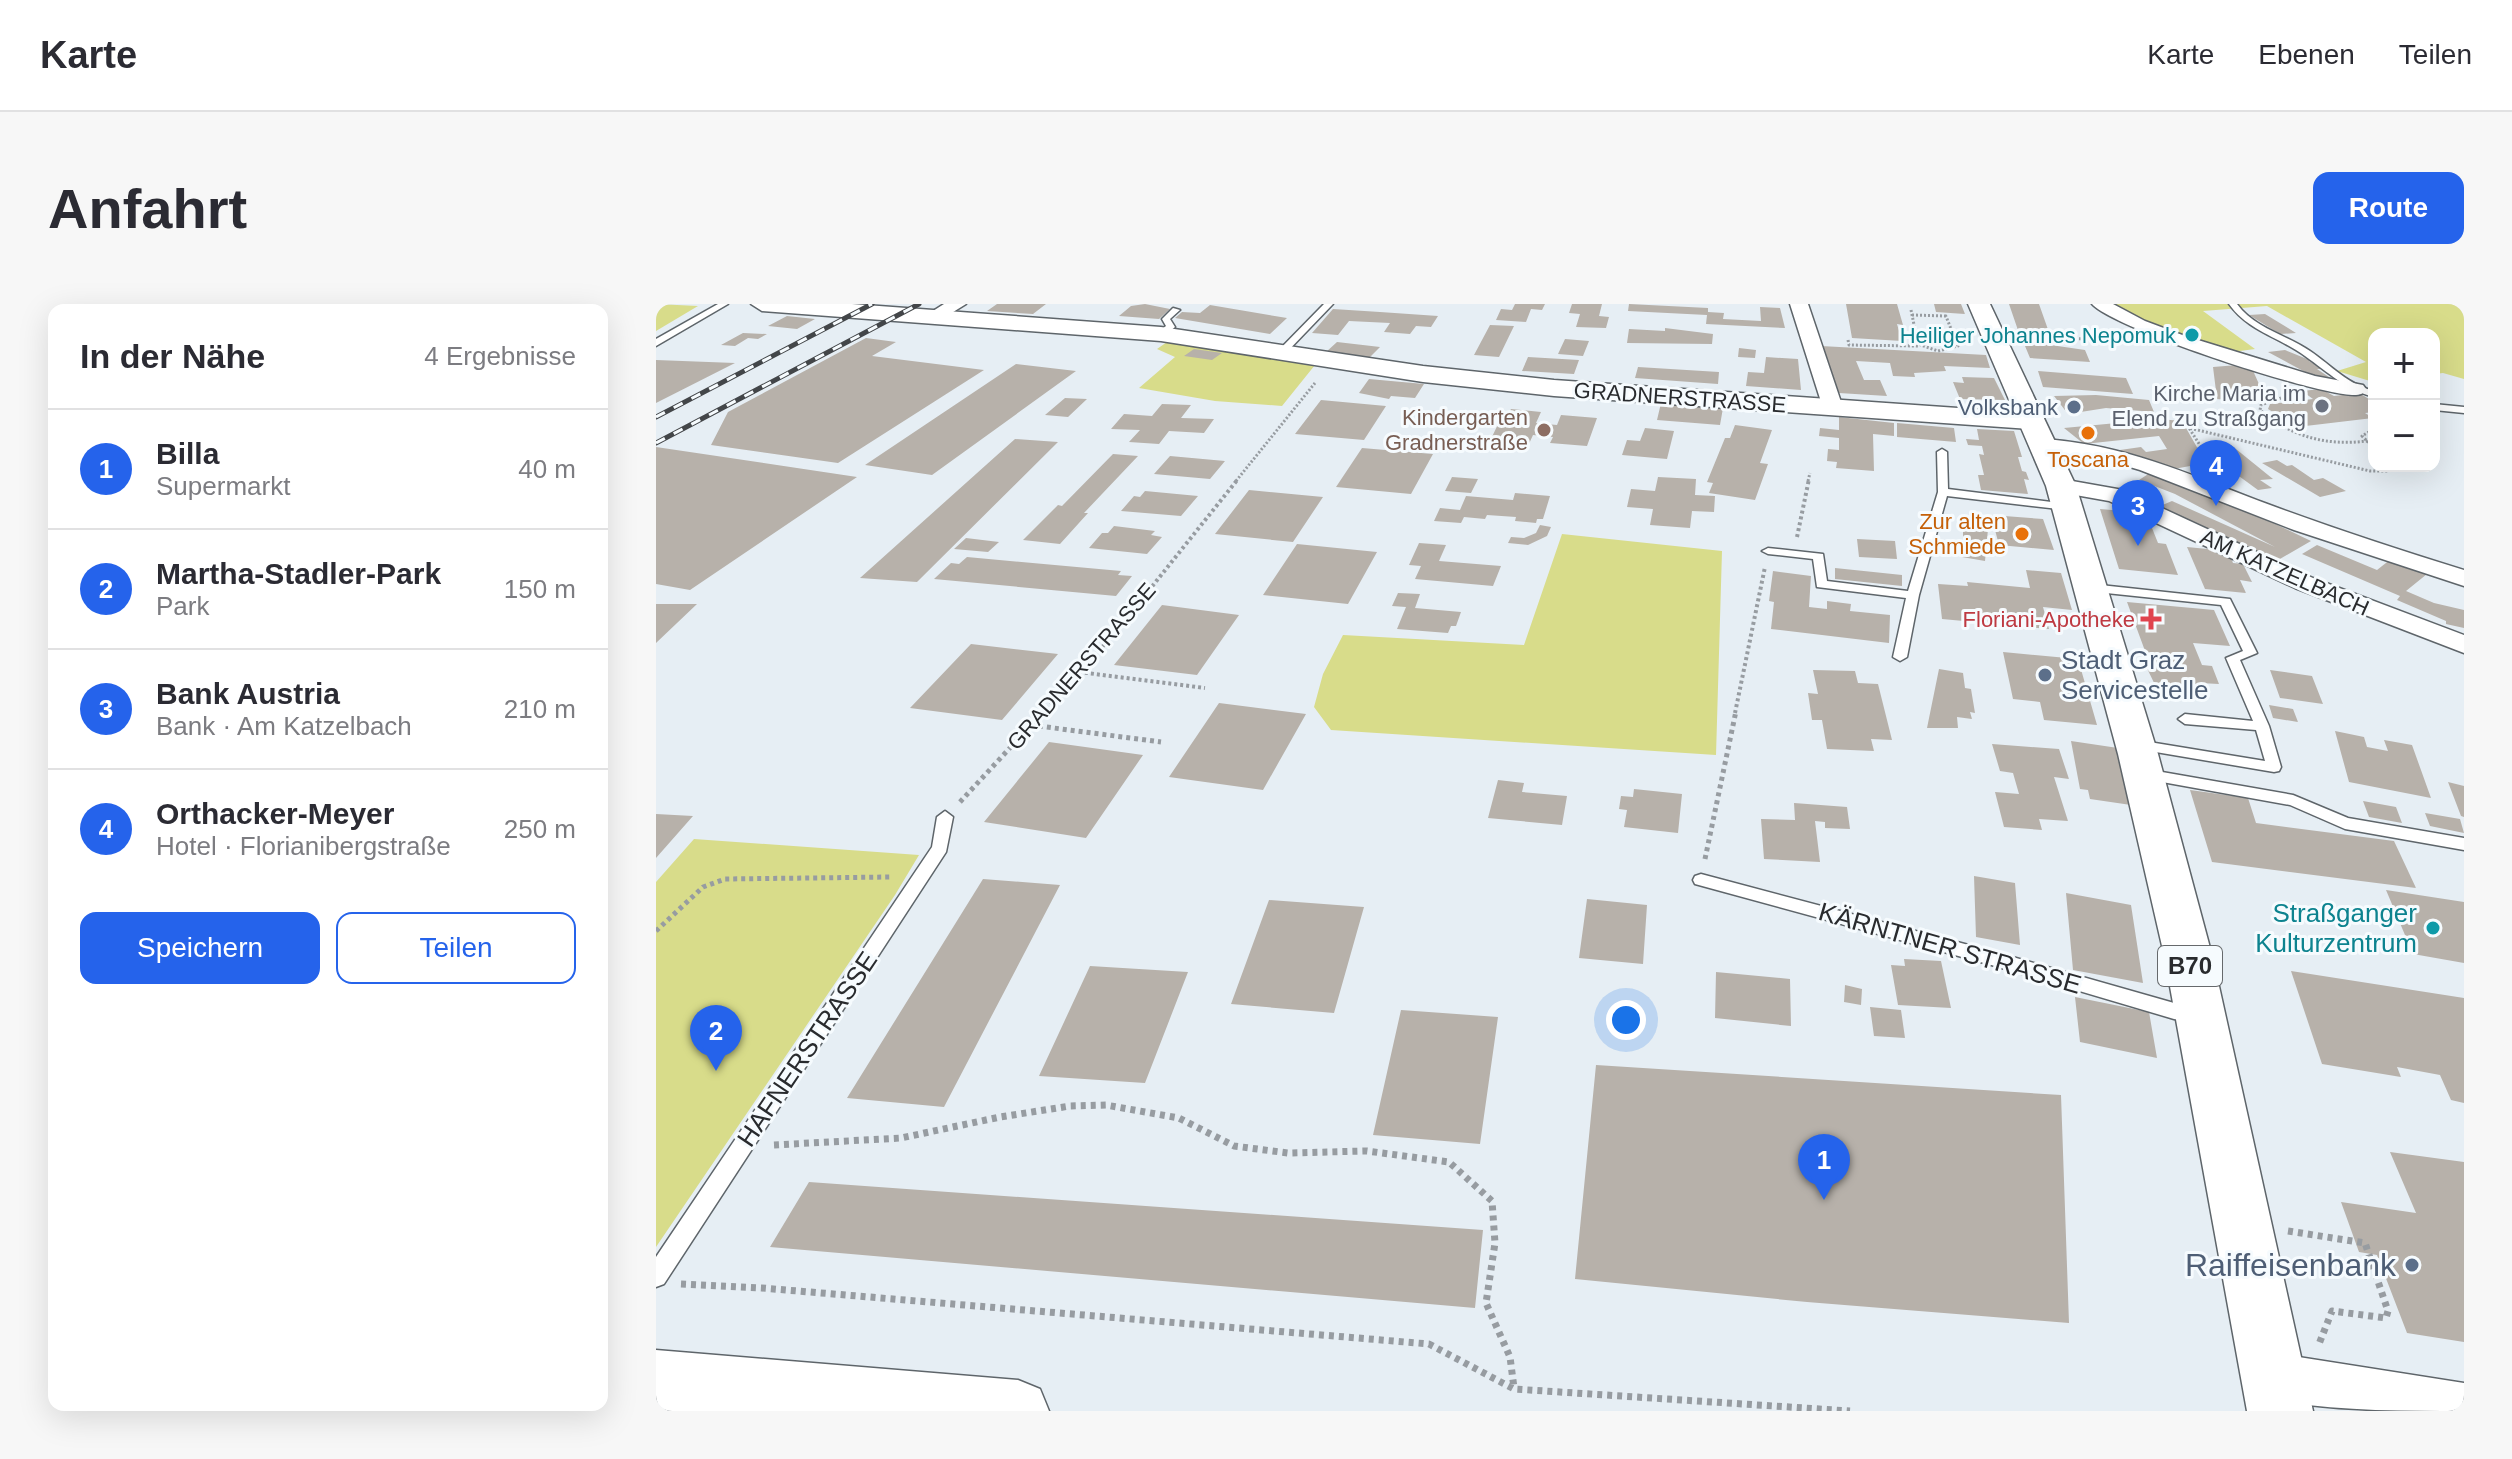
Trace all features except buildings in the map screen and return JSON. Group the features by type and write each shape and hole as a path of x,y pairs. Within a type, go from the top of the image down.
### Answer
{"main road":[{"name":"GRADNERSTRASSE","path":"762,304 1161,334 1332,362 1554,388 1833,408 2036,433"},
{"name":"B70","path":"1979,304 2064,496 2091,588 2140,759 2183,931 2199,1015 2289,1381"}],"street":[{"path":"931,318 957,304"},
{"path":"1799,304 1833,408"},
{"path":"2101,304 2170,337 2314,384 2365,392"},
{"path":"2036,433 2147,464 2250,505 2464,578"},
{"name":"AM KATZELBACH","path":"2064,496 2115,495 2304,583 2464,645"},
{"path":"656,1381 1018,1411"},
{"path":"2289,1381 2464,1408"}],"lane":[{"path":"656,343 724,304"},
{"path":"1280,354 1329,304"},
{"path":"2233,304 2242,317 2307,353 2340,380 2365,392"},
{"path":"1161,334 1171,327 1166,319 1176,310"},
{"path":"2440,408 2464,410"},
{"path":"1900,657 1913,595 1943,492 1942,452"},
{"path":"1943,492 2064,496"},
{"path":"1768,551 1819,556 1821,584 1913,595"},
{"path":"2091,588 2226,602 2250,653 2233,658 2262,726 2274,767 2140,759"},
{"path":"2185,719 2262,726"},
{"path":"2140,759 2293,800 2345,823 2464,844"},
{"name":"HAFNERSTRASSE","path":"664,1280 940,848 945,817"},
{"name":"KÄRNTNER STRASSE","path":"1701,880 2174,1011 2199,1015"}],"path":[{"path":"1848,340 1849,345 1919,346 1945,351 1958,346 1945,315 1911,312 1919,346"},
{"path":"2021,340 2114,337"},
{"name":"GRADNERSTRASSE","path":"945,817 1114,634 1332,362"},
{"path":"2314,384 2261,405 2260,410 2287,430 2307,439 2345,443 2367,441"},
{"path":"2212,464 2189,428 2368,471"},
{"path":"2367,441 2362,436 2368,432"},
{"path":"1798,532 1810,473"},
{"path":"1701,880 1768,551"},
{"path":"1079,672 1205,688"},
{"path":"1030,725 1161,742"},
{"path":"656,931 703,887 725,879 894,877 932,860"},
{"path":"765,1145 901,1138 1000,1117 1070,1106 1106,1105 1179,1118 1234,1146 1288,1153 1367,1151 1449,1162 1492,1201 1495,1243 1486,1303 1510,1357 1514,1389"},
{"path":"2273,1229 2365,1243 2388,1311 2386,1318 2332,1311 2289,1381"},
{"path":"664,1280 1429,1344 1514,1389 1850,1411"}],"green space":[{"path":"656,304 698,306 656,331"},
{"path":"2113,304 2464,304 2464,379 2440,373 2440,328 2368,328 2368,380 2337,371 2366,362 2267,306 2203,311 2255,349 2225,353 2124,314"},
{"path":"1167,342 1315,365 1282,406 1215,401 1139,388 1175,357 1157,349"},
{"path":"1562,534 1722,551 1716,755 1331,730 1314,707 1323,674 1343,635 1524,645"},
{"path":"694,839 919,855 656,1247 656,882"}],"railway":[{"path":"656,417 872,304"},
{"path":"656,443 919,304"}],"place":[{"name":"Heiliger Johannes Nepomuk","path":"2192,335"},
{"name":"Kirche Maria im Elend zu Straßgang","path":"2322,406"},
{"name":"Volksbank","path":"2074,407"},
{"name":"Kindergarten Gradnerstraße","path":"1544,430"},
{"name":"Toscana","path":"2088,433"},
{"name":"Orthacker-Meyer","path":"2216,506"},
{"name":"Zur alten Schmiede","path":"2022,534"},
{"name":"Bank Austria","path":"2138,546"},
{"name":"Floriani-Apotheke","path":"2151,619"},
{"name":"Stadt Graz Servicestelle","path":"2045,675"},
{"name":"Straßganger Kulturzentrum","path":"2433,928"},
{"name":"Martha-Stadler-Park","path":"716,1071"},
{"name":"Billa","path":"1824,1200"},
{"name":"Raiffeisenbank","path":"2412,1265"}]}
